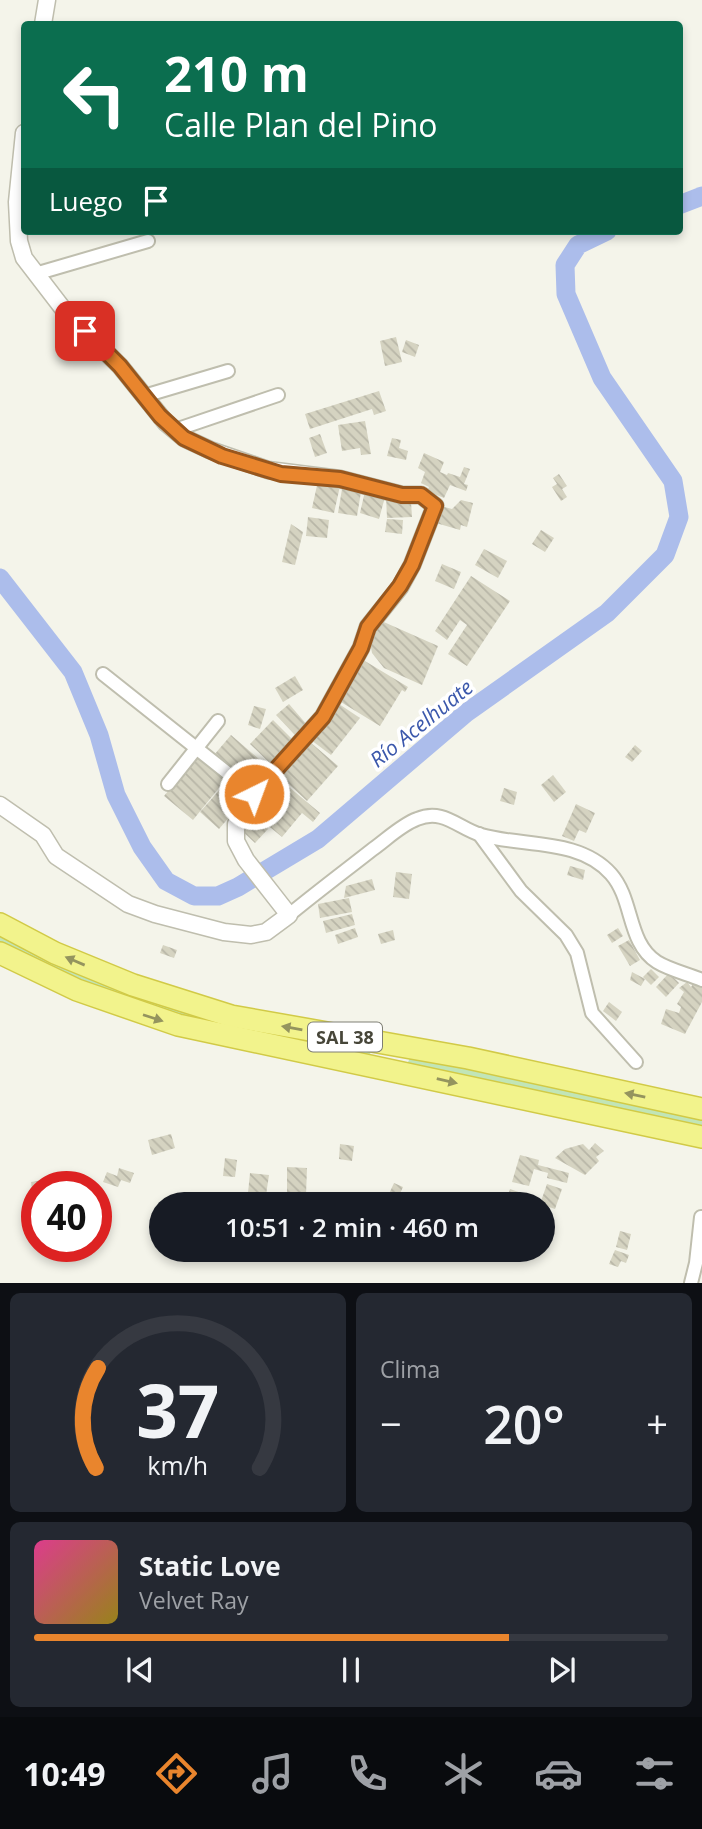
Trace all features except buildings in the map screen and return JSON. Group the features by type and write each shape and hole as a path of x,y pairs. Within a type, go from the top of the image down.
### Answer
{"highway":[{"name":"SAL 38","path":"0,924 55,953 167,997 242,1018 416,1049 702,1109"},
{"name":"SAL 38","path":"0,953 77,990 177,1025 276,1049 412,1073 702,1137"},
{"path":"369,1065 378,1063 382,1054 382,1047 372,1041"},
{"path":"412,1073 402,1062 407,1051 416,1049"}],"street":[{"path":"44,21 47,0"},
{"path":"21,163 17,202 19,241 24,258 67,314 120,366 175,430 222,456 281,474 340,479 402,495 421,495 435,506 412,565 400,586 368,627 361,648 323,717 254,794 236,824 236,841 246,860 289,915"},
{"path":"35,274 148,241"},
{"path":"144,396 228,371"},
{"path":"175,430 278,396"},
{"path":"103,674 254,794"},
{"path":"168,784 218,721"},
{"path":"0,805 43,835 56,856 128,904 235,934 265,932 407,823 433,815 450,819 479,834 547,844 599,864 612,875 621,890 639,941 648,955 659,963 702,980"},
{"path":"479,834 521,891 566,935 577,953 592,1013 636,1062"},
{"path":"691,1283 701,1217"}],"green space":[{"path":"0,931 43,953 371,1048 370,1055 132,1005 0,946"},
{"path":"412,1054 702,1115 702,1131 407,1064"}],"waterway":[{"name":"Río Acelhuate","path":"683,203 702,196"},
{"name":"Río Acelhuate","path":"0,578 73,672 99,735 116,795 142,847 166,881 194,896 218,896 238,887 318,839 466,713 607,613 665,555 679,517 673,481 602,378 566,294 565,265 578,245 599,235"}],"route":[{"path":"85,331 120,366 166,423 184,438 222,456 281,474 340,479 402,495 421,495 427,497 435,506 412,565 400,586 368,627 361,648 323,717 254,794"}]}
